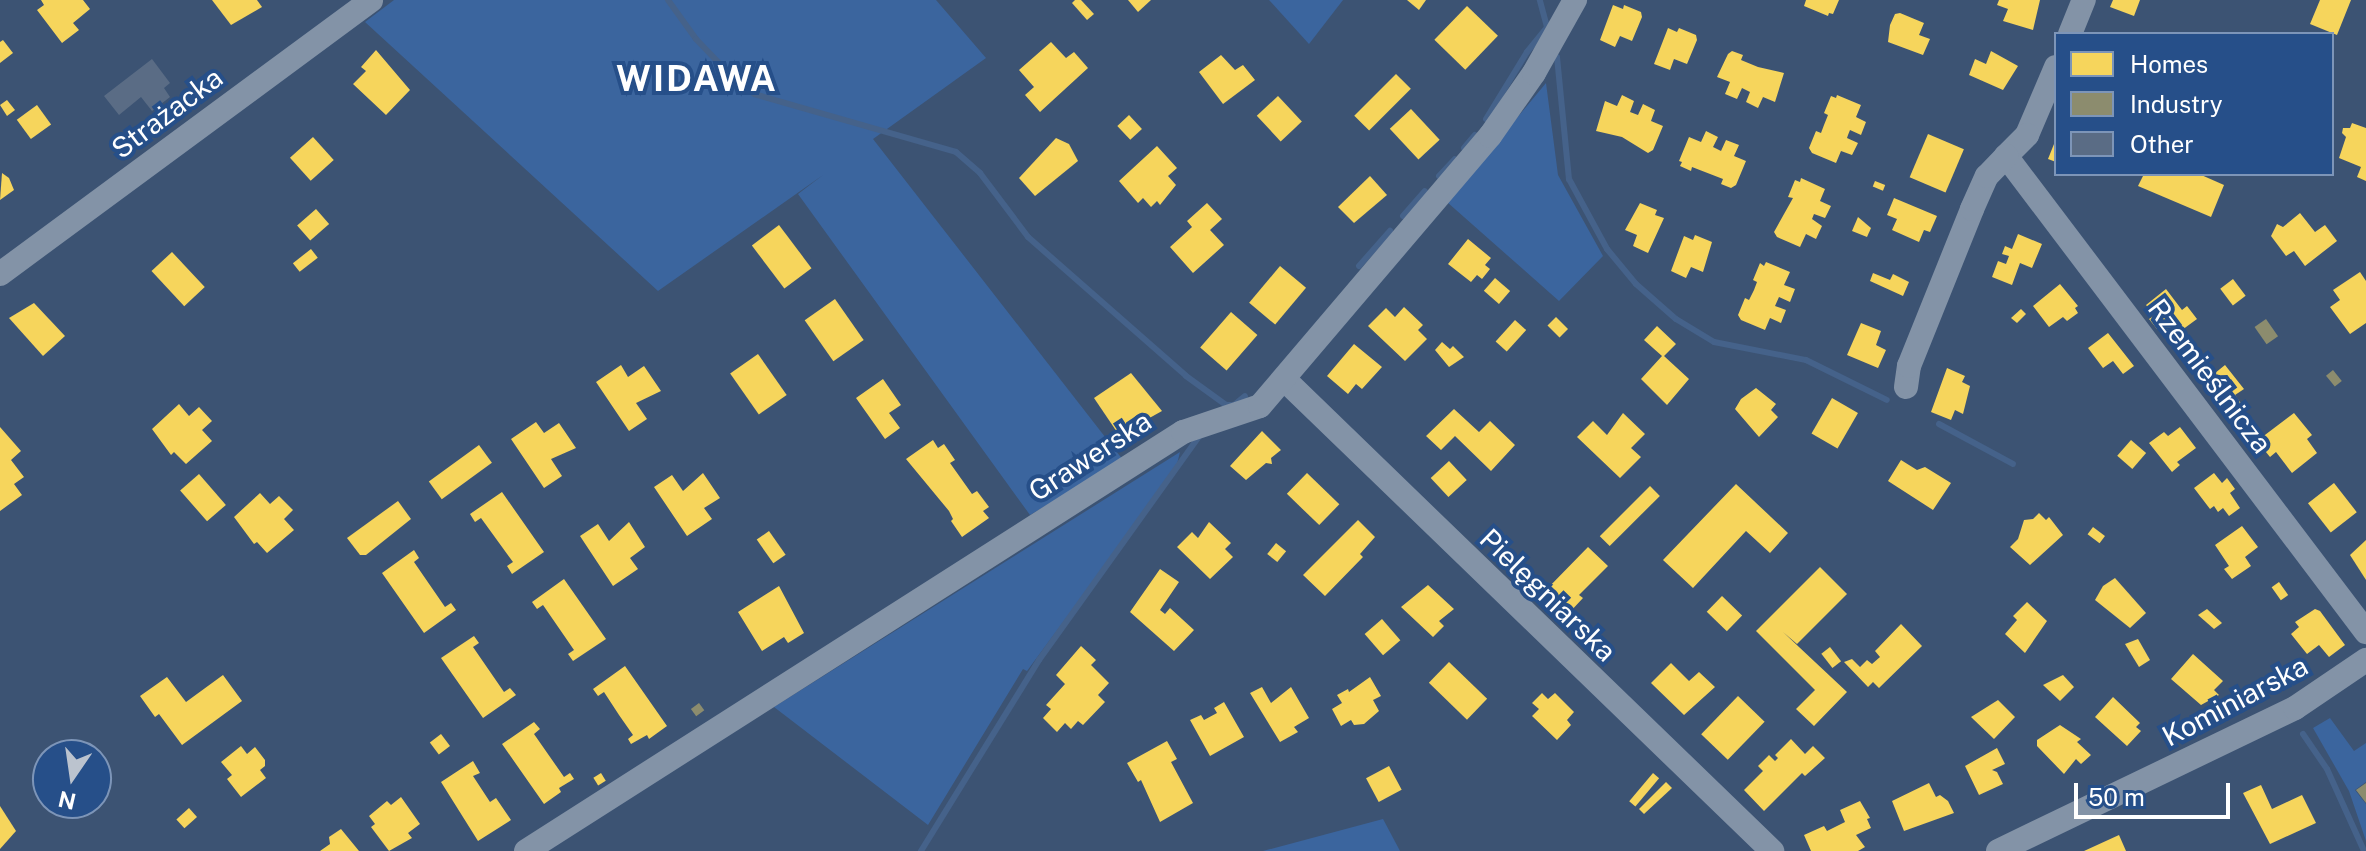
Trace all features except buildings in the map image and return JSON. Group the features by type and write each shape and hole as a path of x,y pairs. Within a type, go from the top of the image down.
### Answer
{"street":[{"name":"Strażacka","path":"0,274 371,0"},
{"name":"Grawerska","path":"526,851 1183,432 1252,411 1285,380 1490,136 1534,73 1575,0"},
{"path":"2071,32 2084,0"},
{"path":"1906,387 1909,366 1987,176 2027,135 2054,72"},
{"name":"Rzemieślnicza","path":"2006,156 2366,632"},
{"name":"Pielęgniarska","path":"1285,380 1772,851"},
{"name":"Kominiarska","path":"1998,851 2295,708 2366,660"}],"shaded area":[{"path":"394,0 936,0 986,58 873,139 1123,460 1030,515 798,194 823,175 658,291 365,22"},
{"path":"1269,0 1343,0 1309,44"},
{"path":"1546,83 1558,175 1603,256 1559,301 1447,202"},
{"path":"1180,452 1177,464 1078,602 1027,671 1023,669 928,825 774,707"},
{"path":"2330,718 2354,751 2366,743 2366,782 2355,790 2366,804 2366,841 2349,791 2313,728"},
{"path":"1383,819 1400,851 1263,851"}],"waterway":[{"path":"668,0 696,39 738,83"},
{"path":"1486,119 1527,52 1547,27 1540,0"},
{"path":"1557,57 1569,179 1607,249 1636,284 1676,319 1714,342 1806,360 1887,400"},
{"path":"754,94 956,152 980,173 1028,237 1186,376 1226,405 1234,405 1245,396"},
{"path":"1464,148 1475,135"},
{"path":"1439,176 1455,159"},
{"path":"1403,216 1425,191"},
{"path":"1359,266 1390,231"},
{"path":"1939,424 2013,464"},
{"path":"921,851 1039,660 1200,435"},
{"path":"2303,734 2327,769 2364,851"}],"district":[{"name":"WIDAWA","path":"697,79"}]}
